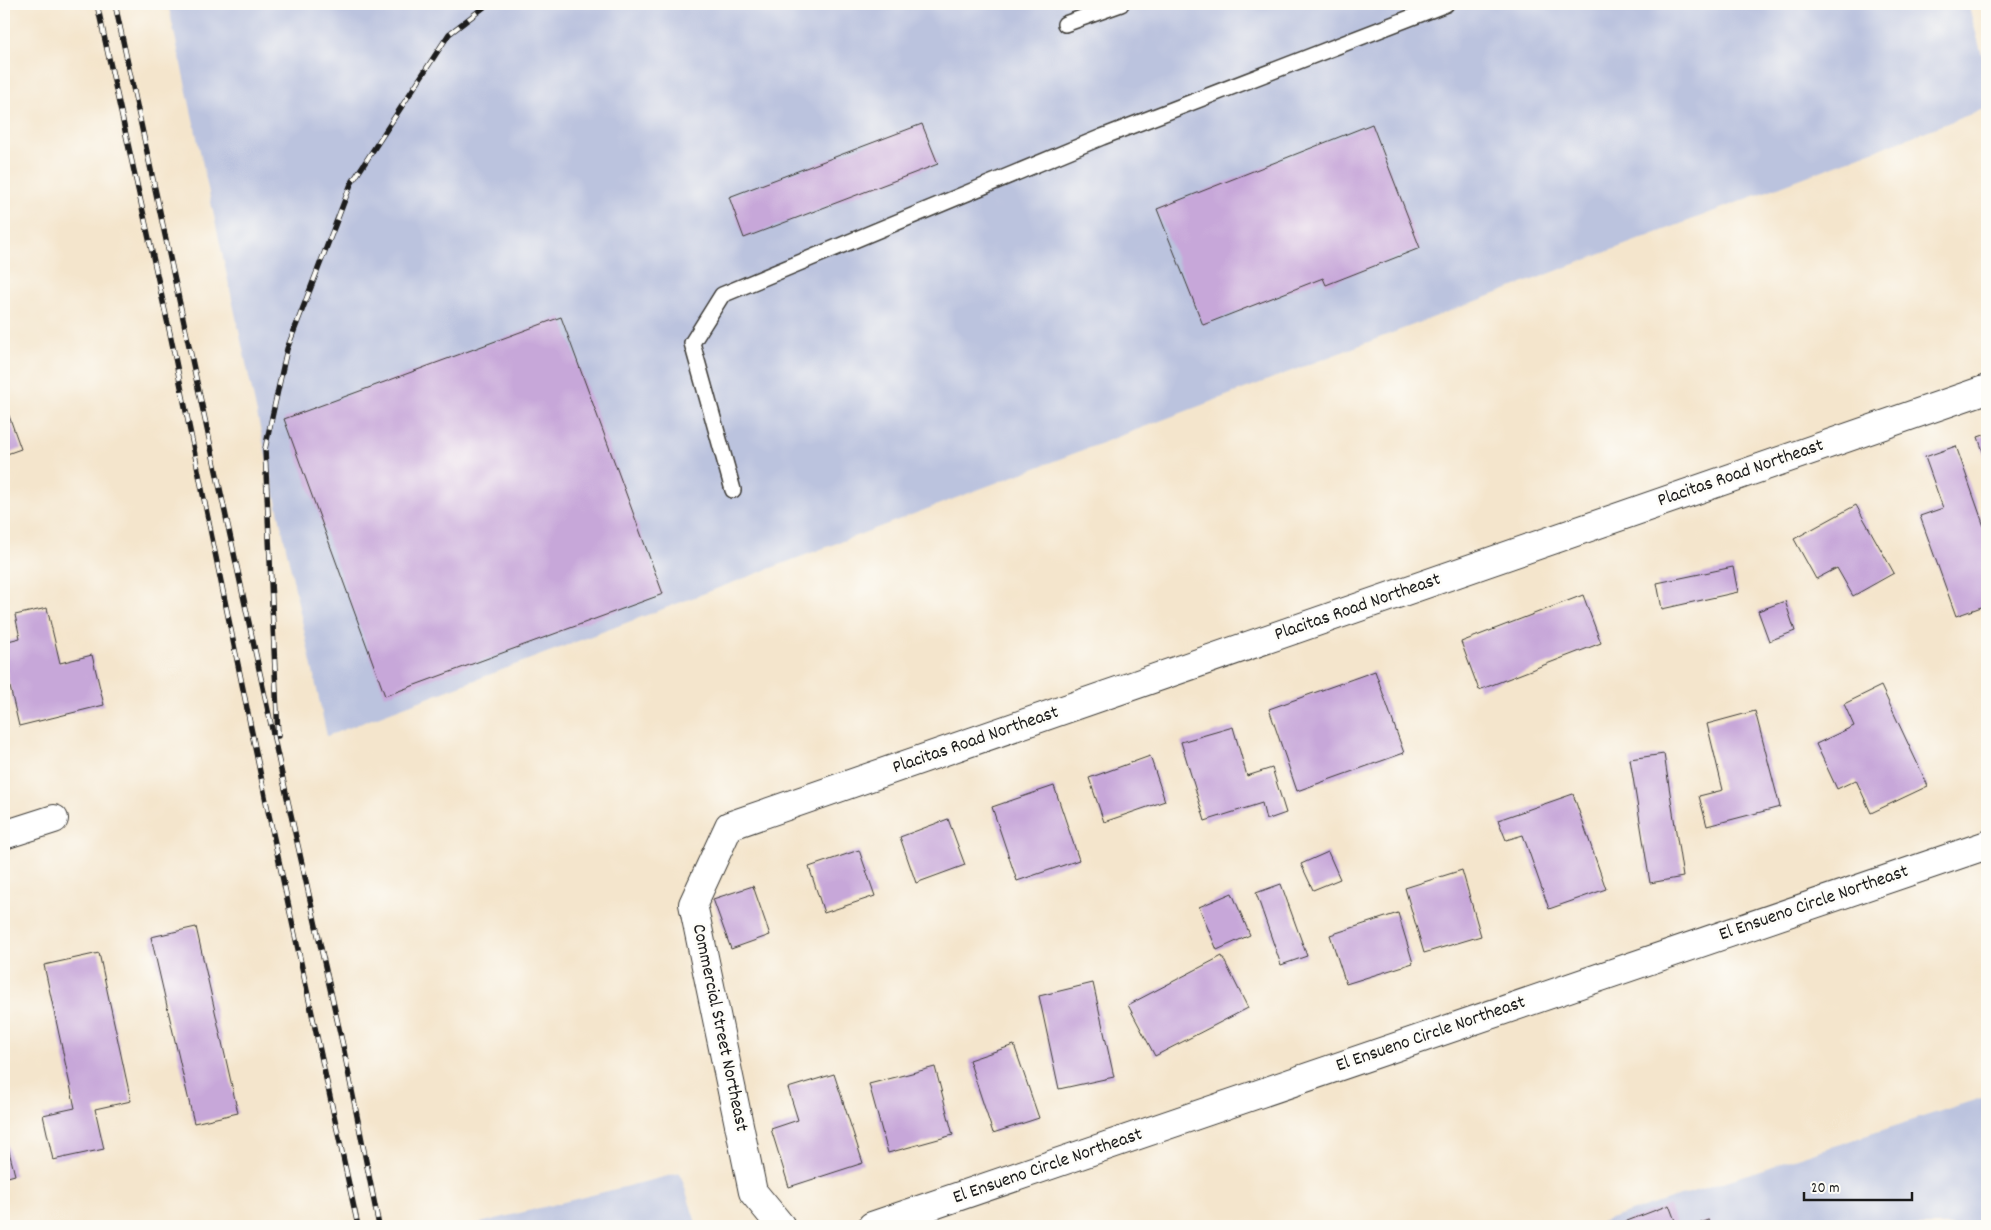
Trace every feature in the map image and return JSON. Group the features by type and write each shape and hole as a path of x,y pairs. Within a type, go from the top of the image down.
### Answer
{"street":[{"name":"Placitas Road Northeast","path":"729,826 1987,389"},
{"path":"4,835 54,819"},
{"name":"Commercial Street Northeast","path":"729,826 693,904 753,1192 781,1226"},
{"name":"El Ensueno Circle Northeast","path":"873,1226 1987,845"}],"lane":[{"path":"1065,24 1121,4"},
{"path":"733,490 692,343 722,295 1102,137 1446,4"}],"shaded area":[{"path":"168,4 1968,4 1987,73 1987,108 327,736"},
{"path":"1987,1096 1987,1226 1588,1226"},
{"path":"680,1173 697,1226 468,1226"}],"building":[{"path":"922,124 938,164 744,238 729,197"},
{"path":"1372,124 1420,248 1326,285 1323,278 1203,325 1157,209"},
{"path":"4,222 9,239 4,241"},
{"path":"561,317 663,594 385,696 284,419"},
{"path":"4,402 21,449 4,455"},
{"path":"1987,434 1987,463 1978,437"},
{"path":"1956,446 1987,535 1987,605 1956,616 1920,516 1943,508 1925,457"},
{"path":"1856,505 1894,573 1853,596 1837,568 1816,579 1794,539"},
{"path":"1733,567 1738,592 1662,609 1657,583"},
{"path":"1583,595 1601,643 1479,690 1461,642"},
{"path":"1785,601 1795,631 1769,641 1758,611"},
{"path":"47,608 60,663 92,655 104,705 19,726 4,661 4,642 20,638 15,615"},
{"path":"1375,671 1404,753 1297,791 1269,709"},
{"path":"1881,686 1928,786 1871,813 1856,780 1837,789 1816,744 1854,726 1844,704"},
{"path":"1755,711 1780,807 1707,826 1699,796 1723,790 1707,724"},
{"path":"1233,727 1247,776 1272,768 1286,813 1266,820 1262,803 1205,821 1181,742"},
{"path":"1664,754 1683,877 1650,883 1630,759"},
{"path":"1150,756 1165,801 1104,822 1089,778"},
{"path":"1054,786 1079,860 1017,881 992,807"},
{"path":"1573,794 1606,889 1549,909 1523,835 1506,840 1498,820"},
{"path":"948,819 965,865 916,883 900,837"},
{"path":"859,850 875,896 824,913 809,867"},
{"path":"1328,852 1340,879 1313,890 1301,864"},
{"path":"1462,870 1481,936 1424,953 1405,888"},
{"path":"1281,884 1307,956 1281,965 1256,893"},
{"path":"753,886 770,935 731,949 713,899"},
{"path":"1232,893 1250,935 1217,950 1199,907"},
{"path":"1398,913 1413,963 1346,984 1330,935"},
{"path":"196,927 238,1113 194,1123 151,937"},
{"path":"99,953 131,1101 95,1109 104,1149 53,1160 43,1115 75,1108 44,965"},
{"path":"1222,956 1248,1008 1155,1056 1128,1005"},
{"path":"1093,983 1114,1077 1059,1089 1039,996"},
{"path":"1014,1045 1039,1118 993,1133 969,1060"},
{"path":"935,1067 953,1135 888,1153 869,1084"},
{"path":"834,1074 863,1163 789,1187 771,1129 798,1120 788,1088"},
{"path":"4,1132 15,1175 4,1178"},
{"path":"1669,1205 1677,1226 1614,1226"},
{"path":"1709,1220 1712,1226 1693,1226"}],"railway":[{"path":"97,4 171,338 267,806 358,1226"},
{"path":"115,4 280,766 343,1046 379,1226"},
{"path":"278,736 265,449 287,349 351,184 449,34 488,4"}]}
